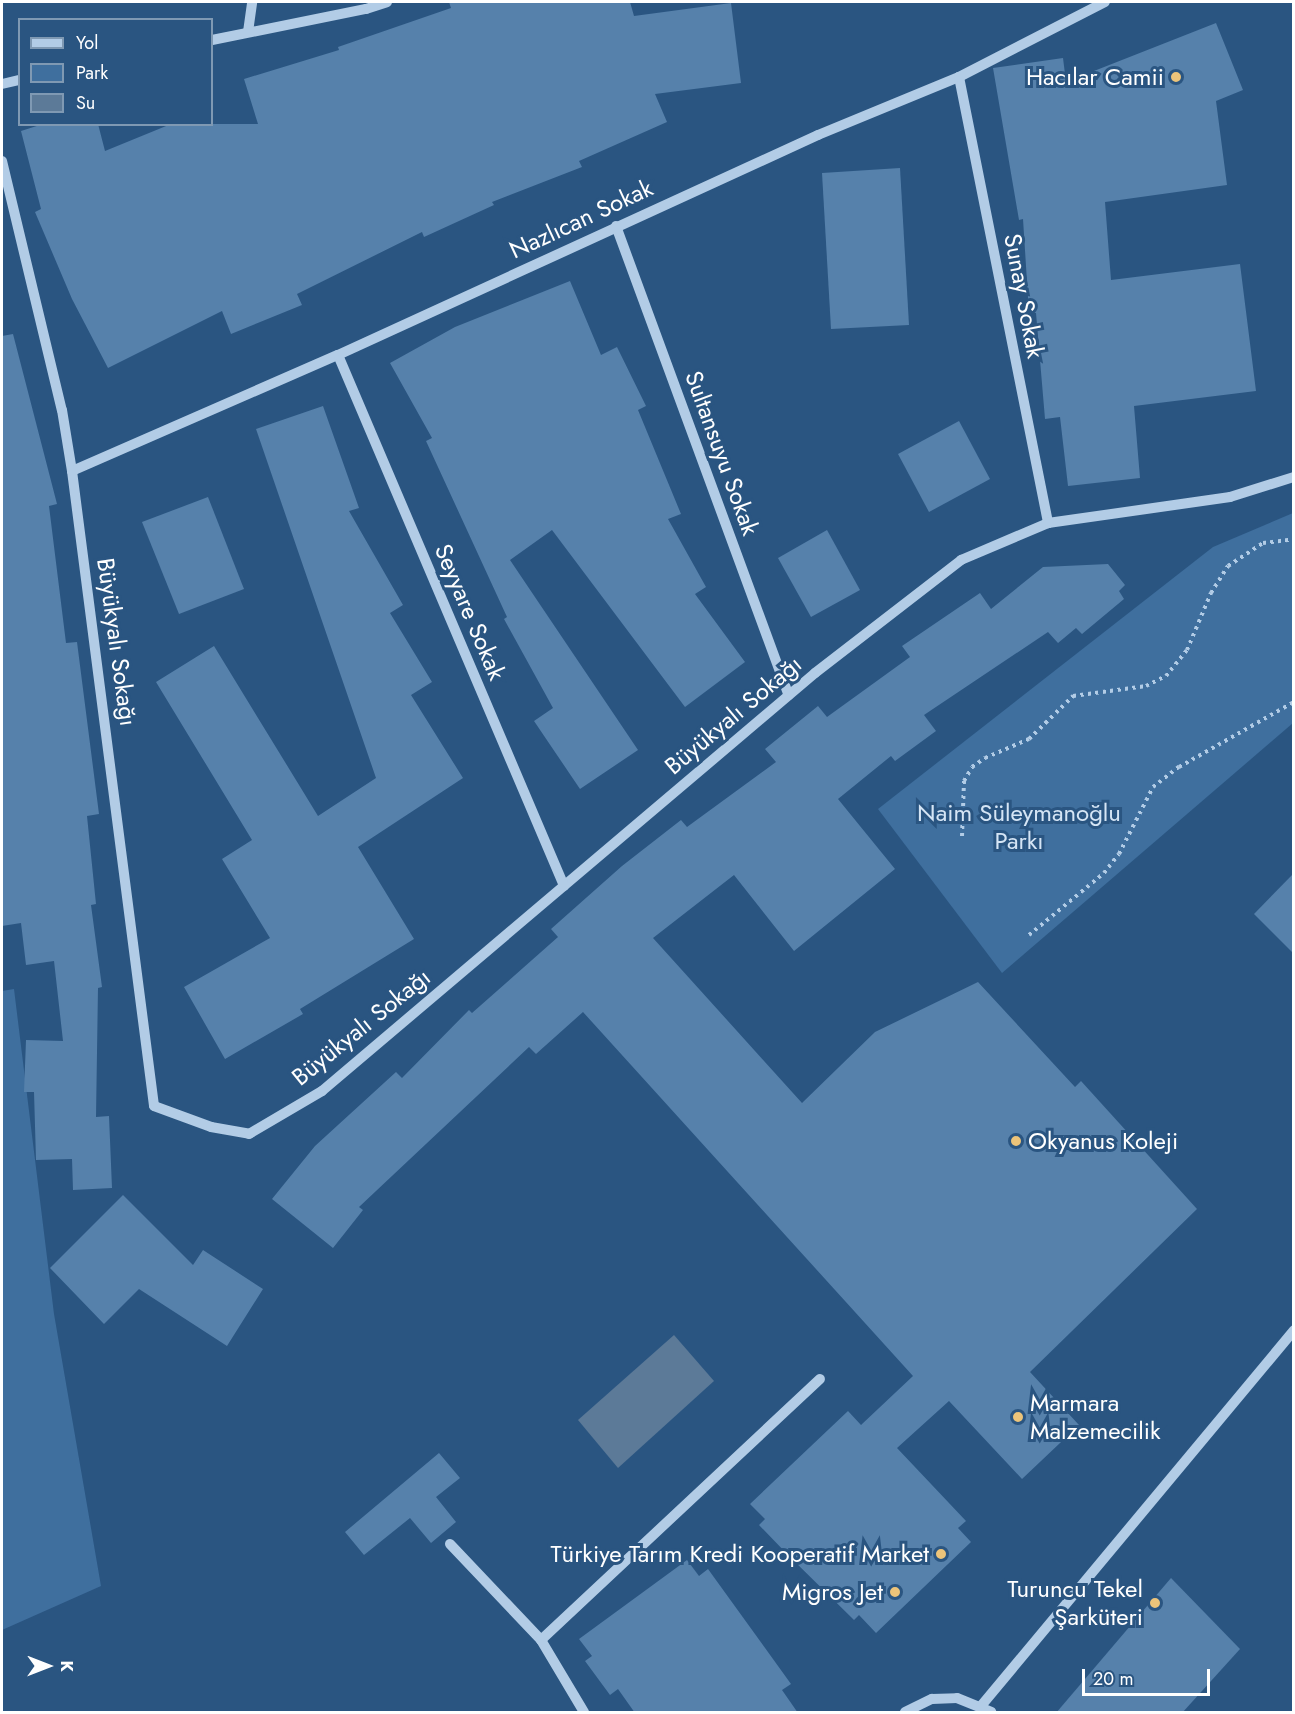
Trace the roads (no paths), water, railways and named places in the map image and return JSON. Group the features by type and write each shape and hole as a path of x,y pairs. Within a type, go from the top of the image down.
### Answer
{"street":[{"path":"248,32 252,2"},
{"path":"213,40 387,2"},
{"name":"Nazlıcan Sokak","path":"72,471 338,355 616,226 959,77 1105,2"},
{"name":"Sunay Sokak","path":"959,77 1048,523"},
{"path":"2,84 18,80"},
{"name":"Büyükyalı Sokağı","path":"2,161 62,410 72,471 154,1106 211,1127 249,1134 322,1091 789,695 961,560 1048,523 1230,496 1293,477"},
{"name":"Sultansuyu Sokak","path":"616,226 789,695"},
{"name":"Seyyare Sokak","path":"338,355 564,886"},
{"path":"981,1706 1293,1330"},
{"path":"541,1640 820,1379"},
{"path":"450,1544 541,1640 584,1713"},
{"path":"905,1713 932,1699 957,1698 981,1706 991,1713"}],"water":[{"path":"674,1335 714,1381 618,1468 578,1420"}],"place":[{"name":"Hacılar Camii","path":"1176,77"},
{"name":"Okyanus Koleji","path":"1016,1141"},
{"name":"Marmara Malzemecilik","path":"1018,1417"},
{"name":"Türkiye Tarım Kredi Kooperatif Market","path":"941,1554"},
{"name":"Migros Jet","path":"895,1592"},
{"name":"Turuncu Tekel Şarküteri","path":"1155,1603"}],"park label":[{"name":"Naim Süleymanoğlu Parkı","path":"1019,827"}]}
